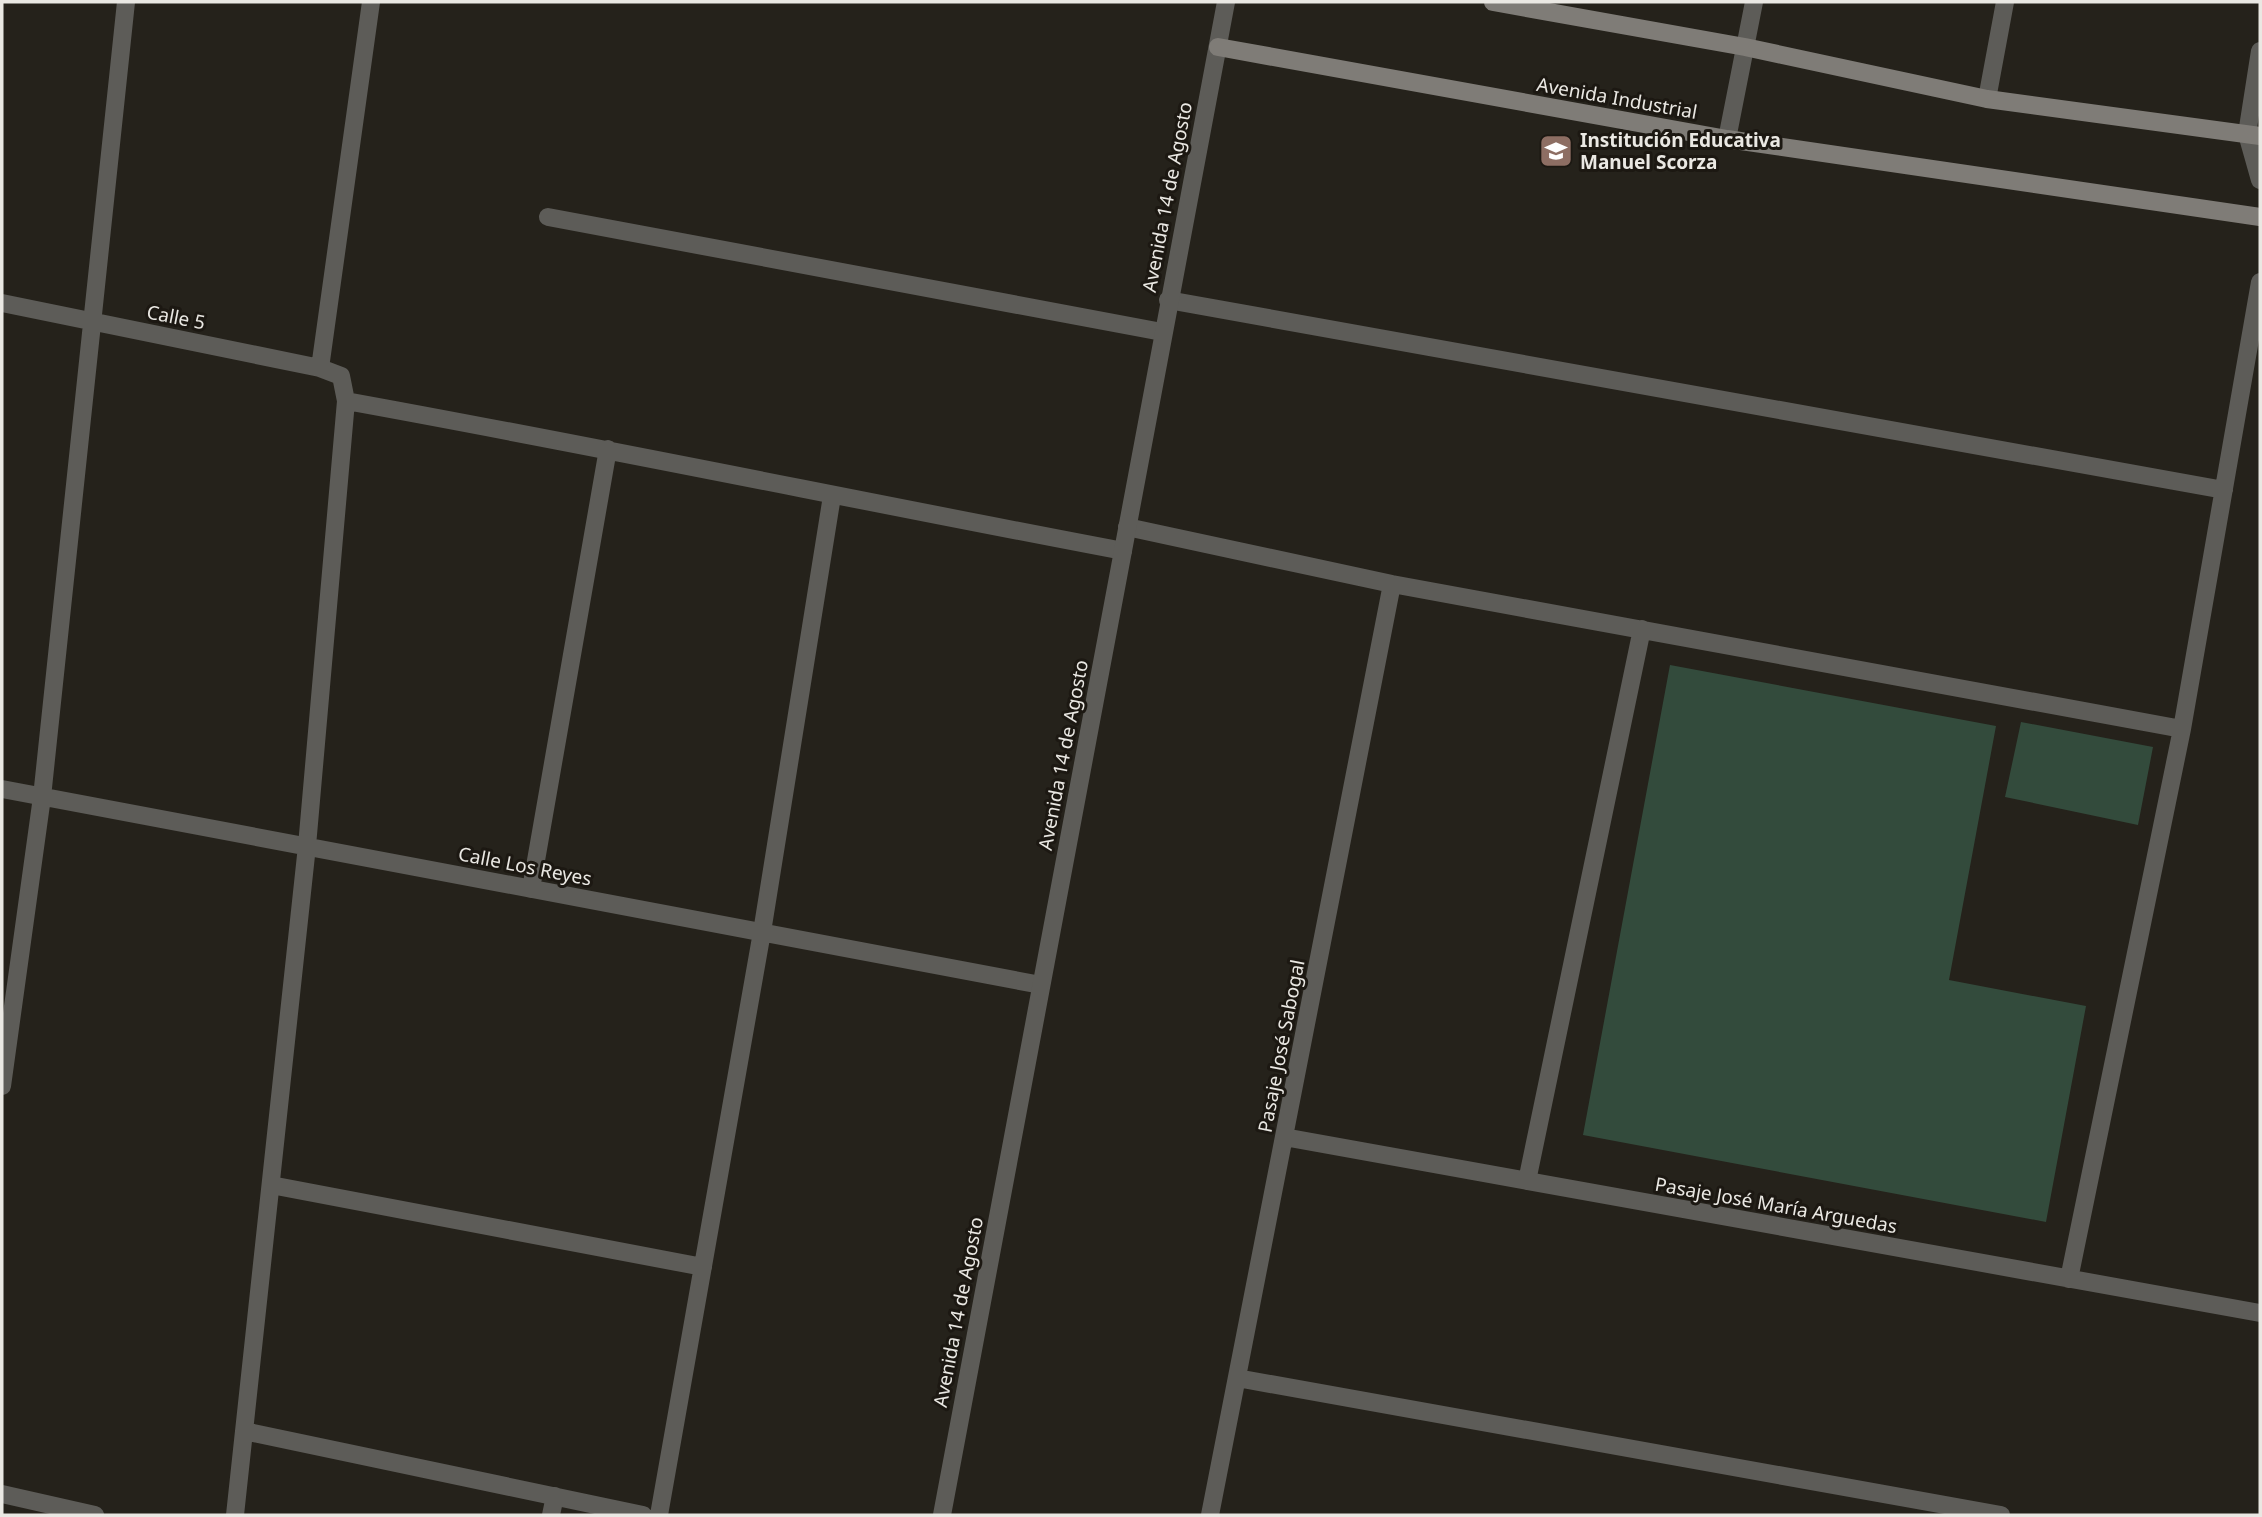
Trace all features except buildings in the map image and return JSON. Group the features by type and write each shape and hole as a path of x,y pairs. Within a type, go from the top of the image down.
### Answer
{"main road":[{"path":"1496,2 1745,47 1987,99 2254,135"},
{"name":"Avenida Industrial","path":"1218,47 1727,139 2260,217"}],"street":[{"path":"3,1076 42,797 126,2"},
{"path":"320,368 371,2"},
{"name":"Avenida 14 de Agosto","path":"942,1515 1162,331 1226,2"},
{"path":"1727,139 1754,2"},
{"path":"1987,99 2006,2"},
{"path":"2260,51 2254,135 2260,180"},
{"path":"548,218 1162,331"},
{"path":"2069,1279 2182,729 2260,282"},
{"path":"1168,300 2224,490"},
{"name":"Calle 5","path":"2,303 320,368 341,376 346,401"},
{"path":"236,1515 307,846 346,401 608,449 832,496 1122,551"},
{"path":"530,889 608,449"},
{"path":"659,1515 762,932 832,496"},
{"path":"1127,527 1392,584 2182,729"},
{"name":"Pasaje José Sabogal","path":"1210,1515 1392,584"},
{"path":"1527,1181 1642,629"},
{"name":"Calle Los Reyes","path":"2,789 1041,985"},
{"name":"Pasaje José María Arguedas","path":"1284,1137 2260,1313"},
{"path":"271,1185 703,1267"},
{"path":"1237,1378 2001,1515"},
{"path":"244,1431 643,1515"},
{"path":"2,1494 95,1515"},
{"path":"551,1515 555,1496"}],"green space":[{"path":"1670,665 1996,726 1949,980 2086,1006 2046,1222 1583,1135"},
{"path":"2021,722 2153,747 2138,825 2005,797"}],"place":[{"name":"Institución Educativa Manuel Scorza","path":"1556,151"}]}
